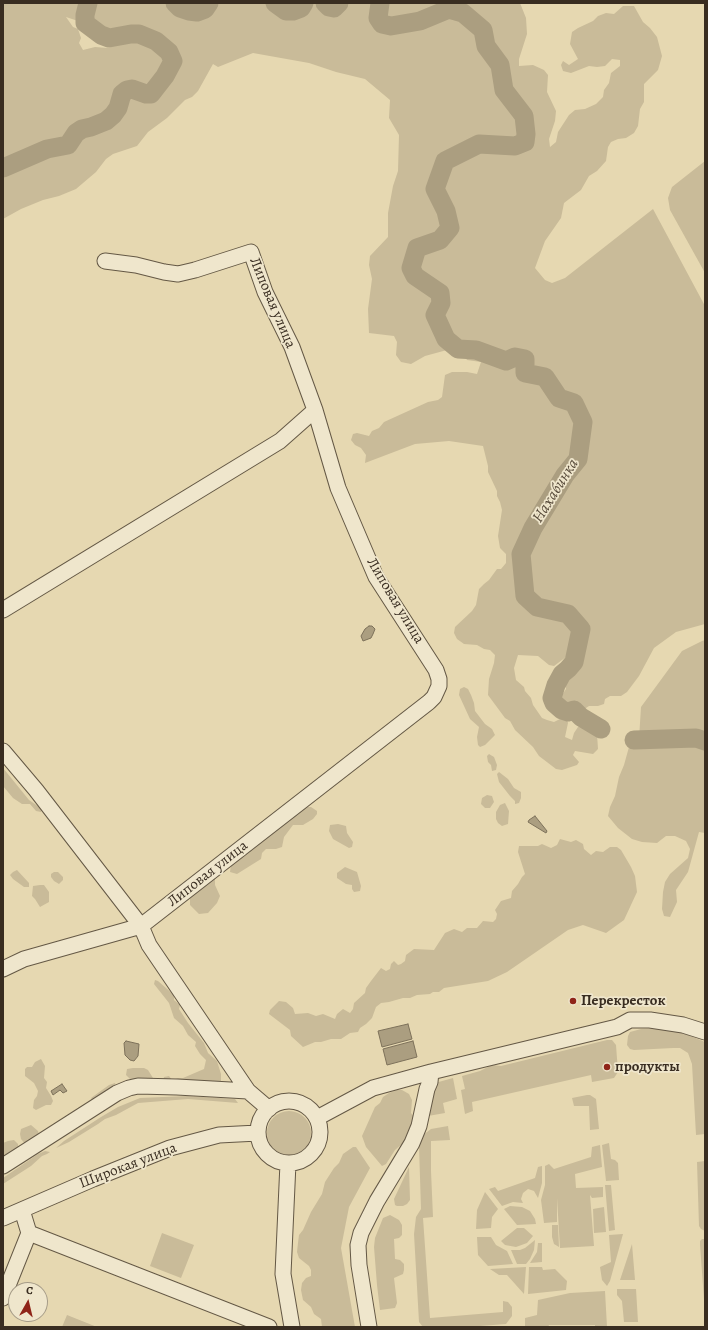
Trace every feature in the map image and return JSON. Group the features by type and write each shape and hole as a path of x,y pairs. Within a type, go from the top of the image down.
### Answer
{"street":[{"name":"Липовая улица","path":"105,261 136,265 178,274 251,252 265,292 292,348 315,410 338,488 376,577 436,670 439,679 437,692 429,702 141,926"},
{"path":"3,610 280,441 315,410"},
{"path":"3,751 36,790 141,926 149,945 248,1091 269,1109"},
{"path":"3,969 24,959 141,926"},
{"path":"317,1118 373,1088 431,1072 617,1027 630,1020 650,1020 683,1025 705,1032"},
{"path":"369,1327 359,1265 358,1245 361,1233 377,1201 412,1143 419,1126 431,1072"},
{"path":"3,1166 117,1093 128,1088 138,1086 248,1091"},
{"path":"295,1102 304,1105 311,1110 317,1118 320,1127 318,1145 313,1153 306,1159 288,1163 279,1162 267,1154 260,1143 258,1133 261,1120 269,1109 277,1104 295,1102"},
{"name":"Широкая улица","path":"3,1218 170,1148 219,1135 258,1133"},
{"path":"288,1163 283,1274 292,1327"},
{"path":"3,1298 29,1233 22,1210"},
{"path":"29,1233 270,1327"}],"shaded area":[{"path":"3,3 520,3 526,18 527,34 519,59 519,66 533,65 544,70 548,75 547,92 556,111 555,121 549,139 550,147 556,142 558,132 569,115 575,110 585,109 596,104 603,97 604,90 609,83 611,73 620,66 620,60 612,59 605,66 589,66 571,73 563,71 561,65 563,61 569,65 578,59 570,44 572,32 593,21 598,16 606,13 614,14 623,6 634,6 643,22 657,37 662,56 658,70 644,84 644,102 640,109 638,126 634,133 626,138 611,142 608,147 606,161 597,171 589,176 581,190 564,203 561,218 545,241 535,268 545,280 552,283 565,278 653,209 705,306 705,624 676,632 654,648 639,676 627,692 621,696 610,696 605,699 604,704 589,706 575,717 569,716 561,703 562,695 566,689 565,682 569,671 574,667 575,653 566,657 554,666 549,665 538,656 518,655 514,668 516,680 524,687 525,691 531,698 533,705 542,718 554,722 562,718 567,719 568,723 565,737 572,740 578,727 582,725 590,725 594,728 597,734 598,749 593,754 575,751 573,755 579,762 577,765 562,770 556,769 539,756 533,747 515,730 510,721 505,718 488,695 489,679 495,655 490,650 484,649 477,645 464,644 457,639 454,633 455,627 472,611 476,605 479,589 489,580 497,569 501,569 506,563 506,554 500,548 498,536 502,510 497,496 497,491 488,472 483,446 449,441 415,444 365,463 366,455 361,448 355,445 351,440 353,434 357,433 369,436 372,431 379,428 384,422 428,402 438,400 442,397 445,375 452,372 477,374 481,362 467,360 463,354 447,350 425,356 411,364 401,362 396,355 397,342 394,336 369,333 368,309 372,279 369,265 370,256 388,237 388,213 393,186 398,171 399,135 389,118 390,100 365,79 336,72 309,63 253,53 218,67 213,64 198,91 192,97 185,100 167,118 148,132 137,146 113,154 106,159 96,172 76,189 21,209 3,219","holes":["85,16 85,23 106,33 118,34 116,45 108,48 95,47 83,50 79,43 81,38 78,29 73,27 66,17 78,21"]},
{"path":"705,161 705,273 670,210 668,198 672,187"},
{"path":"372,626 375,629 373,634 371,638 363,641 361,636 365,629"},
{"path":"705,640 705,833 699,832 688,872 676,890 677,902 670,917 664,916 662,909 665,882 670,874 688,858 690,849 686,841 675,836 666,836 657,843 642,842 632,839 618,828 608,816 629,747 639,739 641,707 682,651"},
{"path":"464,687 468,689 471,695 475,711 485,724 492,729 495,735 485,745 480,747 478,745 477,737 479,727 470,719 459,695 460,689"},
{"path":"489,754 494,757 497,765 496,770 492,771 491,765 488,762 487,756"},
{"path":"3,768 29,800 42,809 41,812 36,811 30,804 22,804 13,798 3,786"},
{"path":"499,772 508,779 514,788 521,792 519,803 515,804 515,801 499,782 497,774"},
{"path":"487,795 492,796 494,802 490,808 485,808 481,804 482,798"},
{"path":"505,803 509,811 508,824 502,826 496,819 496,812 500,805"},
{"path":"304,807 311,807 317,811 317,814 313,819 303,825 293,825 284,837 282,847 276,849 266,849 262,853 261,859 237,874 230,872 231,865 278,824 285,824 290,820 293,814"},
{"path":"535,816 547,831 546,833 528,822"},
{"path":"338,824 346,826 347,833 353,842 352,847 349,848 333,839 329,831 330,825"},
{"path":"560,839 571,842 576,840 583,844 584,849 591,855 596,851 603,852 610,847 617,847 621,850 631,867 635,876 637,892 624,920 606,933 583,925 568,930 507,972 488,981 444,988 439,992 381,1003 376,1007 372,1018 360,1028 358,1032 350,1033 341,1039 315,1042 303,1047 291,1036 290,1030 269,1014 270,1010 279,1001 286,1002 293,1008 295,1014 308,1013 316,1016 323,1014 335,1019 337,1014 343,1009 350,1013 353,1009 354,1003 365,993 366,988 381,968 386,971 390,969 391,964 394,961 398,965 401,964 405,961 406,955 414,949 434,950 445,933 454,929 462,932 467,928 477,928 483,921 493,922 496,919 497,914 495,910 501,901 511,898 512,891 525,874 518,852 519,846 538,846 542,844 551,848 557,845"},
{"path":"345,867 357,872 361,886 360,891 354,892 352,885 346,884 337,878 337,873"},
{"path":"17,870 29,883 29,887 24,887 10,875"},
{"path":"58,872 63,877 63,880 59,884 51,877 51,874"},
{"path":"209,878 215,879 215,885 220,896 217,903 208,913 199,914 190,905 190,897"},
{"path":"44,885 49,892 49,902 40,907 32,896 33,886"},
{"path":"155,980 174,995 174,1000 180,1005 179,1009 188,1023 204,1043 208,1053 217,1061 221,1074 221,1081 210,1085 170,1083 163,1081 164,1077 169,1076 172,1080 183,1078 204,1069 206,1060 195,1046 196,1042 188,1035 183,1026 174,1018 169,1003 154,984"},
{"path":"408,1024 412,1039 382,1047 378,1031"},
{"path":"658,1028 681,1032 705,1042 705,1134 696,1135 692,1064 688,1053 680,1048 634,1050 630,1049 627,1045 630,1032 641,1029"},
{"path":"612,1040 616,1045 618,1072 614,1078 592,1082 591,1075 472,1102 473,1111 465,1114 461,1090 465,1089 462,1076 480,1071 492,1065 501,1066"},
{"path":"126,1041 139,1044 138,1056 134,1061 130,1060 125,1055 124,1043"},
{"path":"413,1041 417,1057 387,1065 383,1049"},
{"path":"41,1059 45,1066 44,1078 47,1082 46,1088 53,1101 51,1105 46,1105 36,1110 33,1108 34,1100 38,1091 34,1083 25,1076 25,1069 27,1067 32,1067 35,1062"},
{"path":"144,1068 148,1070 153,1078 152,1082 135,1081 130,1079 126,1075 127,1069"},
{"path":"453,1078 457,1099 443,1103 445,1113 428,1116 435,1083"},
{"path":"115,1083 116,1087 92,1100 91,1098 109,1085"},
{"path":"62,1084 67,1091 63,1093 60,1090 53,1095 51,1091"},
{"path":"397,1090 402,1090 409,1094 412,1100 411,1113 415,1118 409,1138 395,1150 386,1164 382,1166 366,1147 362,1136 375,1107 380,1103 383,1097"},
{"path":"590,1095 596,1099 599,1129 590,1130 589,1106 574,1106 572,1098"},
{"path":"187,1096 235,1099 238,1103 188,1099 138,1103 105,1119 69,1142 56,1148 64,1141 101,1117 118,1107 140,1098"},
{"path":"285,1111 293,1111 298,1112 305,1117 310,1124 310,1142 305,1149 298,1154 285,1155 277,1152 270,1145 267,1137 267,1129 270,1121 277,1114"},
{"path":"31,1125 38,1131 39,1135 26,1145 21,1139 21,1129"},
{"path":"448,1126 450,1140 431,1141 433,1217 423,1218 430,1318 503,1312 503,1301 508,1302 512,1307 512,1316 506,1324 467,1327 423,1327 419,1322 414,1234 416,1217 421,1209 419,1146 422,1136 431,1129"},
{"path":"14,1140 18,1144 18,1150 3,1160 3,1143"},
{"path":"609,1143 611,1159 618,1163 619,1180 606,1181 602,1145"},
{"path":"600,1145 602,1167 575,1174 576,1188 603,1187 603,1197 592,1198 590,1195 594,1246 560,1248 557,1198 557,1222 544,1223 541,1200 545,1185 545,1166 549,1164 554,1169 591,1157 592,1147"},
{"path":"353,1147 356,1147 370,1168 349,1207 341,1248 355,1327 322,1327 321,1319 314,1314 311,1307 303,1300 301,1290 302,1283 306,1278 311,1276 311,1270 309,1266 299,1258 297,1252 299,1235 322,1194 325,1182 339,1163 343,1154"},
{"path":"45,1151 50,1152 3,1184 3,1178 38,1154"},
{"path":"705,1161 705,1231 699,1226 697,1162"},
{"path":"542,1166 542,1183 538,1198 534,1191 528,1189 523,1193 521,1199 523,1203 513,1202 502,1206 489,1189 495,1187 498,1191 535,1178 538,1167"},
{"path":"409,1167 410,1200 403,1206 397,1206 395,1205 394,1199"},
{"path":"605,1185 611,1185 615,1230 609,1231"},
{"path":"485,1192 498,1209 492,1217 491,1228 476,1229 477,1210"},
{"path":"510,1206 522,1207 530,1211 536,1224 517,1225 504,1209"},
{"path":"604,1207 606,1232 594,1233 593,1209"},
{"path":"390,1215 399,1220 402,1225 402,1235 399,1238 394,1239 395,1259 400,1260 404,1264 404,1270 403,1274 394,1278 397,1303 395,1308 380,1310 374,1247 375,1238 383,1218"},
{"path":"552,1225 558,1225 559,1247 554,1244 552,1237"},
{"path":"517,1228 524,1228 533,1236 527,1243 516,1247 505,1245 501,1241"},
{"path":"162,1233 194,1245 181,1278 150,1266"},
{"path":"623,1234 610,1281 607,1286 602,1280 600,1267 611,1262 609,1235"},
{"path":"477,1237 491,1237 496,1245 507,1251 513,1264 488,1266 478,1255"},
{"path":"705,1239 705,1313 700,1245 700,1241"},
{"path":"535,1240 534,1250 530,1259 526,1264 517,1264 511,1250 520,1250 525,1248"},
{"path":"538,1243 542,1243 542,1262 530,1263 537,1252"},
{"path":"632,1244 635,1280 620,1280"},
{"path":"526,1267 524,1294 507,1275 499,1275 490,1269"},
{"path":"529,1267 542,1267 543,1270 555,1269 567,1281 566,1290 528,1294"},
{"path":"617,1289 636,1289 638,1322 624,1322 622,1301 617,1295"},
{"path":"605,1291 607,1327 595,1327 595,1325 549,1325 548,1327 525,1327 525,1318 537,1315 538,1300 570,1293"},
{"path":"67,1315 97,1327 62,1327"}],"waterway":[{"name":"Нахабинка","path":"3,168 47,149 68,145 76,133 82,129 106,121 113,115 118,108 122,94 127,90 132,89 146,94 151,94 165,76 173,61 169,52 156,41 139,34 109,38 101,35 85,23 88,3"},
{"name":"Нахабинка","path":"175,3 180,8 197,12 205,9 209,3"},
{"name":"Нахабинка","path":"275,3 286,11 293,11 301,8 304,3"},
{"name":"Нахабинка","path":"325,3 329,7 334,8 339,3"},
{"name":"Нахабинка","path":"380,3 378,18 382,24 391,26 420,21 449,9 463,13 483,30 486,46 500,65 504,90 524,116 526,134 525,142 515,146 479,144 445,161 435,189 446,211 450,228 440,240 417,248 411,268 415,276 440,293 441,303 435,315 446,339 458,349 476,350 506,361 515,357 525,359 525,373 545,377 559,398 574,403 583,422 578,459 565,475 533,528 521,554 525,596 537,607 568,614 581,629 574,662 562,674 556,685 552,698 554,703 562,710 568,712 574,710 581,717 601,729"},
{"name":"Нахабинка","path":"634,740 696,738 705,741"}],"place":[{"name":"Перекресток","path":"573,1001"},
{"name":"продукты","path":"607,1067"}]}
